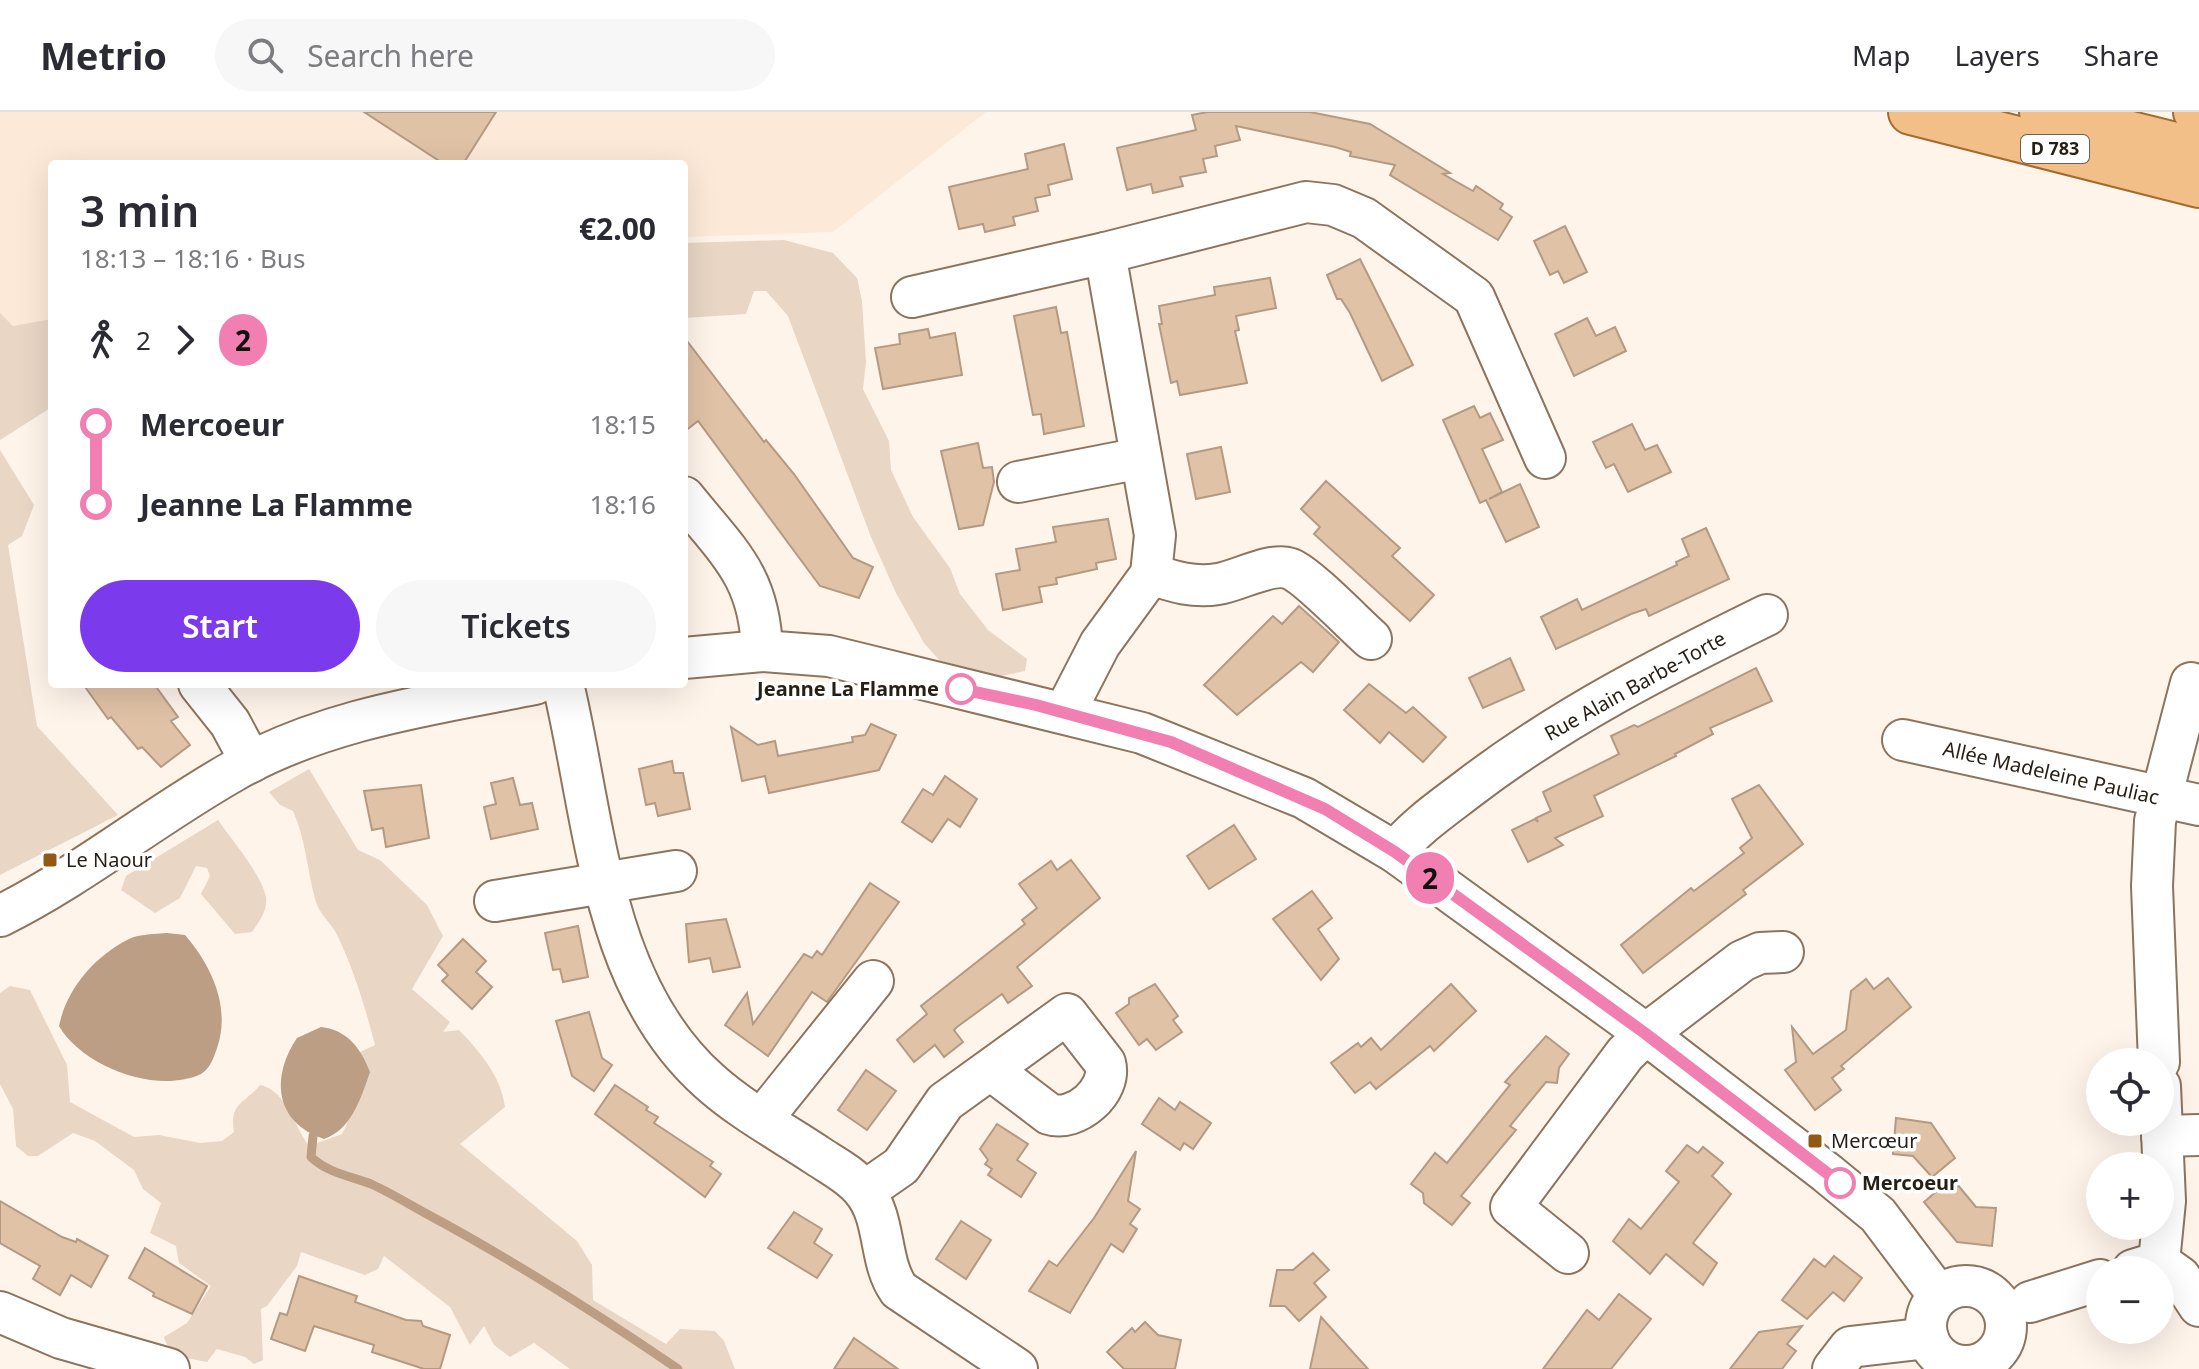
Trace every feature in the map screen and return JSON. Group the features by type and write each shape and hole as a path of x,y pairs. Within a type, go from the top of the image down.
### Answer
{"main road":[{"name":"D 783","path":"1911,112 2199,185"},
{"name":"D 783","path":"2042,112 2199,151"}],"street":[{"path":"912,297 1105,253 1306,202 1333,205 1364,218 1474,297 1545,458"},
{"path":"1065,712 1100,644 1151,574 1155,535 1105,253"},
{"path":"1018,482 1141,458"},
{"path":"688,502 751,584 761,620 762,651"},
{"path":"1151,574 1176,583 1200,586 1238,580 1274,568 1292,569 1371,639"},
{"name":"Rue Alain Barbe-Torte","path":"1395,852 1426,821 1498,766 1586,708 1767,615"},
{"path":"688,658 762,651 829,656 1157,737 1304,798 1395,852 1646,1034 1870,1208 1913,1258 1939,1296"},
{"path":"2158,1048 2152,886 2160,797 2191,683"},
{"path":"202,688 230,723 251,762"},
{"path":"0,916 95,862 191,797 251,762 362,721 516,688"},
{"path":"564,688 618,938 657,1019 702,1075 851,1178 865,1191 899,1290 1017,1369"},
{"name":"Allée Madeleine Pauliac","path":"1903,740 2199,805"},
{"path":"495,901 676,871"},
{"path":"1568,1253 1511,1207 1625,1054 1646,1034 1742,961 1760,953 1783,952"},
{"path":"762,1119 873,981"},
{"path":"865,1191 901,1166 945,1102 991,1070"},
{"path":"2150,1256 2164,1215 2180,1135"},
{"path":"2174,1275 2180,1277 2199,1306"},
{"path":"2030,1302 2086,1284"},
{"path":"1974,1287 1995,1298 2006,1321 2001,1346 1993,1356 1970,1367 1940,1356 1928,1338 1928,1315 1939,1296 1951,1289 1974,1287"},
{"path":"0,1312 61,1338 169,1369"},
{"path":"1833,1369 1850,1347 1928,1338"}],"shaded area":[{"path":"0,112 986,112 833,232 688,237 688,160 48,160 48,346 0,362"},
{"path":"784,240 833,253 857,278 862,301 866,362 863,389 889,441 891,470 913,517 950,568 960,594 988,630 1027,659 1025,671 993,678 939,660 924,643 896,593 871,537 788,316 766,291 754,291 746,314 688,318 688,243"},
{"path":"0,313 13,326 48,320 48,410 0,440"},
{"path":"0,450 34,505 22,536 8,545 37,726 118,815 0,875"},
{"path":"309,769 358,850 380,860 427,905 443,936 412,989 450,1022 443,1032 459,1030 482,1056 499,1085 505,1107 460,1144 577,1241 592,1265 593,1300 666,1344 680,1329 715,1331 724,1341 735,1369 570,1369 534,1343 510,1357 494,1345 484,1326 470,1345 450,1307 384,1256 378,1269 365,1275 301,1252 297,1266 267,1306 261,1309 263,1360 254,1364 245,1357 217,1349 207,1362 187,1358 175,1353 164,1337 187,1323 211,1286 179,1263 176,1246 150,1233 161,1203 143,1189 134,1170 95,1141 73,1133 38,1156 28,1156 16,1146 13,1109 0,1084 0,993 10,986 30,990 67,1065 70,1102 134,1137 159,1135 200,1143 222,1141 234,1132 236,1109 260,1085 269,1088 283,1101 309,1146 342,1134 352,1105 360,1052 375,1045 348,960 336,933 316,902 293,811 280,805 269,792"},
{"path":"218,820 252,868 266,897 266,907 252,932 235,934 201,894 210,876 207,868 196,866 180,898 155,913 121,890 126,876"},
{"path":"167,933 185,935 211,974 220,1003 221,1033 211,1062 201,1074 183,1080 142,1079 102,1064 70,1040 59,1026 76,986 105,954 133,937"},
{"path":"321,1027 346,1036 370,1072 348,1121 324,1139 295,1122 282,1097 281,1083 283,1068 297,1038"}],"building":[{"path":"364,112 496,112 466,160 438,160"},
{"path":"1207,112 1310,112 1370,124 1450,173 1443,174 1473,191 1476,186 1503,204 1500,209 1512,217 1498,240 1390,175 1395,165 1350,156 1351,152 1335,147 1236,126 1240,140 1215,146 1217,156 1203,159 1206,172 1180,177 1183,186 1153,193 1151,184 1127,190 1117,148 1196,130 1192,115"},
{"path":"1064,144 1072,179 1048,185 1050,195 1035,198 1038,211 1013,217 1015,225 985,232 983,224 959,229 949,187 1028,169 1025,154"},
{"path":"1565,226 1587,272 1564,283 1558,271 1550,275 1534,241"},
{"path":"1360,259 1413,365 1382,381 1350,313 1341,299 1337,299 1327,275"},
{"path":"1270,278 1276,308 1236,316 1239,330 1235,331 1247,383 1180,395 1177,381 1171,383 1159,324 1162,324 1159,306 1215,295 1214,287"},
{"path":"1056,307 1061,333 1067,332 1084,426 1044,434 1041,414 1033,415 1014,316"},
{"path":"1587,318 1596,336 1615,327 1626,351 1574,376 1555,334"},
{"path":"928,329 930,338 955,333 962,375 883,389 875,348 900,344 899,334"},
{"path":"688,342 764,442 766,440 794,474 853,558 873,567 859,598 820,586 698,421 688,429"},
{"path":"1474,406 1480,418 1490,413 1503,440 1482,449 1502,492 1489,499 1520,484 1539,527 1506,542 1486,500 1480,503 1443,420"},
{"path":"1632,424 1645,450 1657,445 1671,472 1628,492 1614,464 1606,468 1593,442"},
{"path":"978,443 983,468 992,467 994,482 983,525 959,529 941,451"},
{"path":"1221,447 1230,492 1196,499 1187,454"},
{"path":"1326,481 1400,548 1392,556 1434,595 1410,621 1314,534 1320,527 1301,509"},
{"path":"1108,519 1116,559 1096,563 1097,569 1056,578 1057,584 1039,587 1042,602 1003,610 996,574 1020,570 1016,549 1056,542 1053,527"},
{"path":"1706,528 1729,579 1649,616 1646,609 1631,614 1556,649 1541,617 1577,599 1582,610 1677,565 1676,562 1689,556 1682,539"},
{"path":"1299,606 1339,642 1313,672 1301,662 1237,715 1204,685 1273,616 1282,624"},
{"path":"1510,658 1524,690 1483,708 1469,678"},
{"path":"1756,668 1772,701 1710,728 1713,734 1676,756 1594,796 1603,816 1555,838 1563,845 1528,862 1512,830 1535,819 1538,822 1536,818 1551,811 1543,792 1619,754 1611,736 1634,725 1638,727"},
{"path":"1369,684 1406,713 1413,707 1446,737 1423,762 1389,732 1380,743 1344,710"},
{"path":"86,688 157,688 178,717 171,721 190,745 161,767 142,747 138,749 111,717 108,719"},
{"path":"871,724 896,735 879,770 769,793 765,776 742,781 731,727 758,745 775,741 778,756 853,742 852,737 865,735"},
{"path":"672,761 674,773 683,773 690,809 658,816 655,803 646,805 639,769"},
{"path":"945,776 977,799 960,827 948,819 932,842 902,822 923,789 933,795"},
{"path":"513,778 520,805 532,803 538,829 491,839 484,807 496,804 491,783"},
{"path":"421,785 429,838 386,847 383,828 372,830 364,791"},
{"path":"1759,785 1803,844 1743,890 1746,894 1643,973 1621,945 1691,888 1694,891 1744,853 1740,848 1752,838 1732,799"},
{"path":"1234,825 1256,859 1209,889 1187,856"},
{"path":"1071,860 1100,898 1017,967 1032,986 1008,1003 1002,994 957,1027 954,1030 963,1042 944,1057 935,1045 914,1062 897,1040 927,1014 921,1006 1025,924 1022,920 1037,908 1019,884 1051,861 1057,870"},
{"path":"870,883 899,902 827,1002 812,992 768,1056 725,1025 747,993 753,1024 804,954 812,958 817,951 822,955"},
{"path":"1312,891 1332,918 1318,929 1339,959 1321,980 1273,919"},
{"path":"726,919 740,967 713,972 710,958 689,962 686,924"},
{"path":"578,926 588,977 563,982 560,969 553,970 545,933"},
{"path":"463,939 486,961 476,972 492,987 472,1009 442,981 448,975 438,965"},
{"path":"1888,978 1911,1007 1841,1066 1844,1069 1832,1078 1841,1090 1815,1110 1785,1070 1796,1062 1792,1027 1813,1054 1846,1030 1851,991 1866,979 1874,989"},
{"path":"1155,984 1178,1016 1173,1020 1182,1032 1156,1050 1147,1039 1139,1045 1116,1013 1129,1004 1129,998"},
{"path":"1451,984 1476,1011 1434,1051 1430,1046 1376,1089 1370,1082 1355,1093 1331,1063 1358,1043 1361,1047 1371,1038 1381,1050"},
{"path":"589,1012 602,1058 612,1065 594,1091 572,1076 556,1021"},
{"path":"1546,1036 1569,1054 1559,1068 1557,1083 1546,1082 1510,1126 1516,1130 1461,1196 1470,1203 1452,1225 1424,1203 1423,1193 1411,1184 1435,1153 1447,1163 1510,1085 1505,1082"},
{"path":"866,1070 896,1091 867,1130 838,1110"},
{"path":"615,1085 648,1107 646,1110 658,1117 654,1123 713,1162 710,1166 721,1174 705,1197 595,1114"},
{"path":"1159,1098 1175,1110 1180,1102 1211,1123 1193,1149 1184,1143 1180,1150 1142,1124"},
{"path":"1896,1118 1931,1123 1955,1158 1932,1177 1913,1156 1893,1154"},
{"path":"997,1124 1028,1144 1017,1160 1036,1173 1021,1197 988,1175 992,1169 985,1164 988,1160 980,1149"},
{"path":"1687,1145 1698,1153 1703,1147 1723,1163 1712,1176 1731,1194 1693,1243 1717,1263 1703,1285 1666,1254 1650,1274 1613,1241 1629,1219 1641,1229 1679,1182 1666,1171"},
{"path":"1136,1151 1128,1201 1140,1209 1130,1224 1137,1229 1123,1252 1111,1244 1070,1313 1029,1291 1049,1261 1057,1266 1094,1218"},
{"path":"1952,1178 1976,1207 1996,1208 1992,1246 1957,1242 1924,1202"},
{"path":"0,1201 62,1237 76,1242 77,1239 108,1256 91,1287 71,1275 60,1295 33,1279 40,1266 0,1243"},
{"path":"794,1212 822,1229 814,1243 832,1255 817,1278 768,1248"},
{"path":"961,1221 991,1240 966,1279 936,1259"},
{"path":"145,1248 207,1286 192,1314 153,1296 154,1293 129,1278"},
{"path":"1313,1253 1329,1270 1314,1283 1326,1297 1299,1321 1285,1306 1270,1306 1277,1270 1293,1270"},
{"path":"1834,1256 1862,1278 1844,1301 1833,1292 1807,1319 1782,1300 1814,1259 1825,1267"},
{"path":"299,1276 357,1296 355,1302 406,1320 421,1321 423,1326 450,1335 440,1369 424,1369 372,1352 374,1345 314,1326 305,1351 271,1339 280,1313 287,1315"},
{"path":"1619,1294 1651,1319 1611,1369 1543,1369 1587,1310 1599,1320"},
{"path":"1321,1317 1368,1369 1310,1369"},
{"path":"1145,1322 1158,1335 1181,1340 1175,1369 1124,1369 1107,1352 1132,1328 1135,1332"},
{"path":"1802,1326 1787,1344 1796,1351 1782,1369 1730,1369 1759,1332"},
{"path":"854,1338 898,1369 834,1369"}],"waterway":[{"path":"313,1136 311,1157 318,1162 384,1190 490,1249 678,1369"}],"bus line":[{"name":"2","path":"961,689 1117,725 1171,742 1267,781 1325,809 1395,852 1646,1034 1840,1183"}],"place":[{"name":"Jeanne La Flamme","path":"961,689"},
{"name":"Le Naour","path":"50,860"},
{"name":"Mercœur","path":"1815,1141"},
{"name":"Mercoeur","path":"1840,1183"}]}
